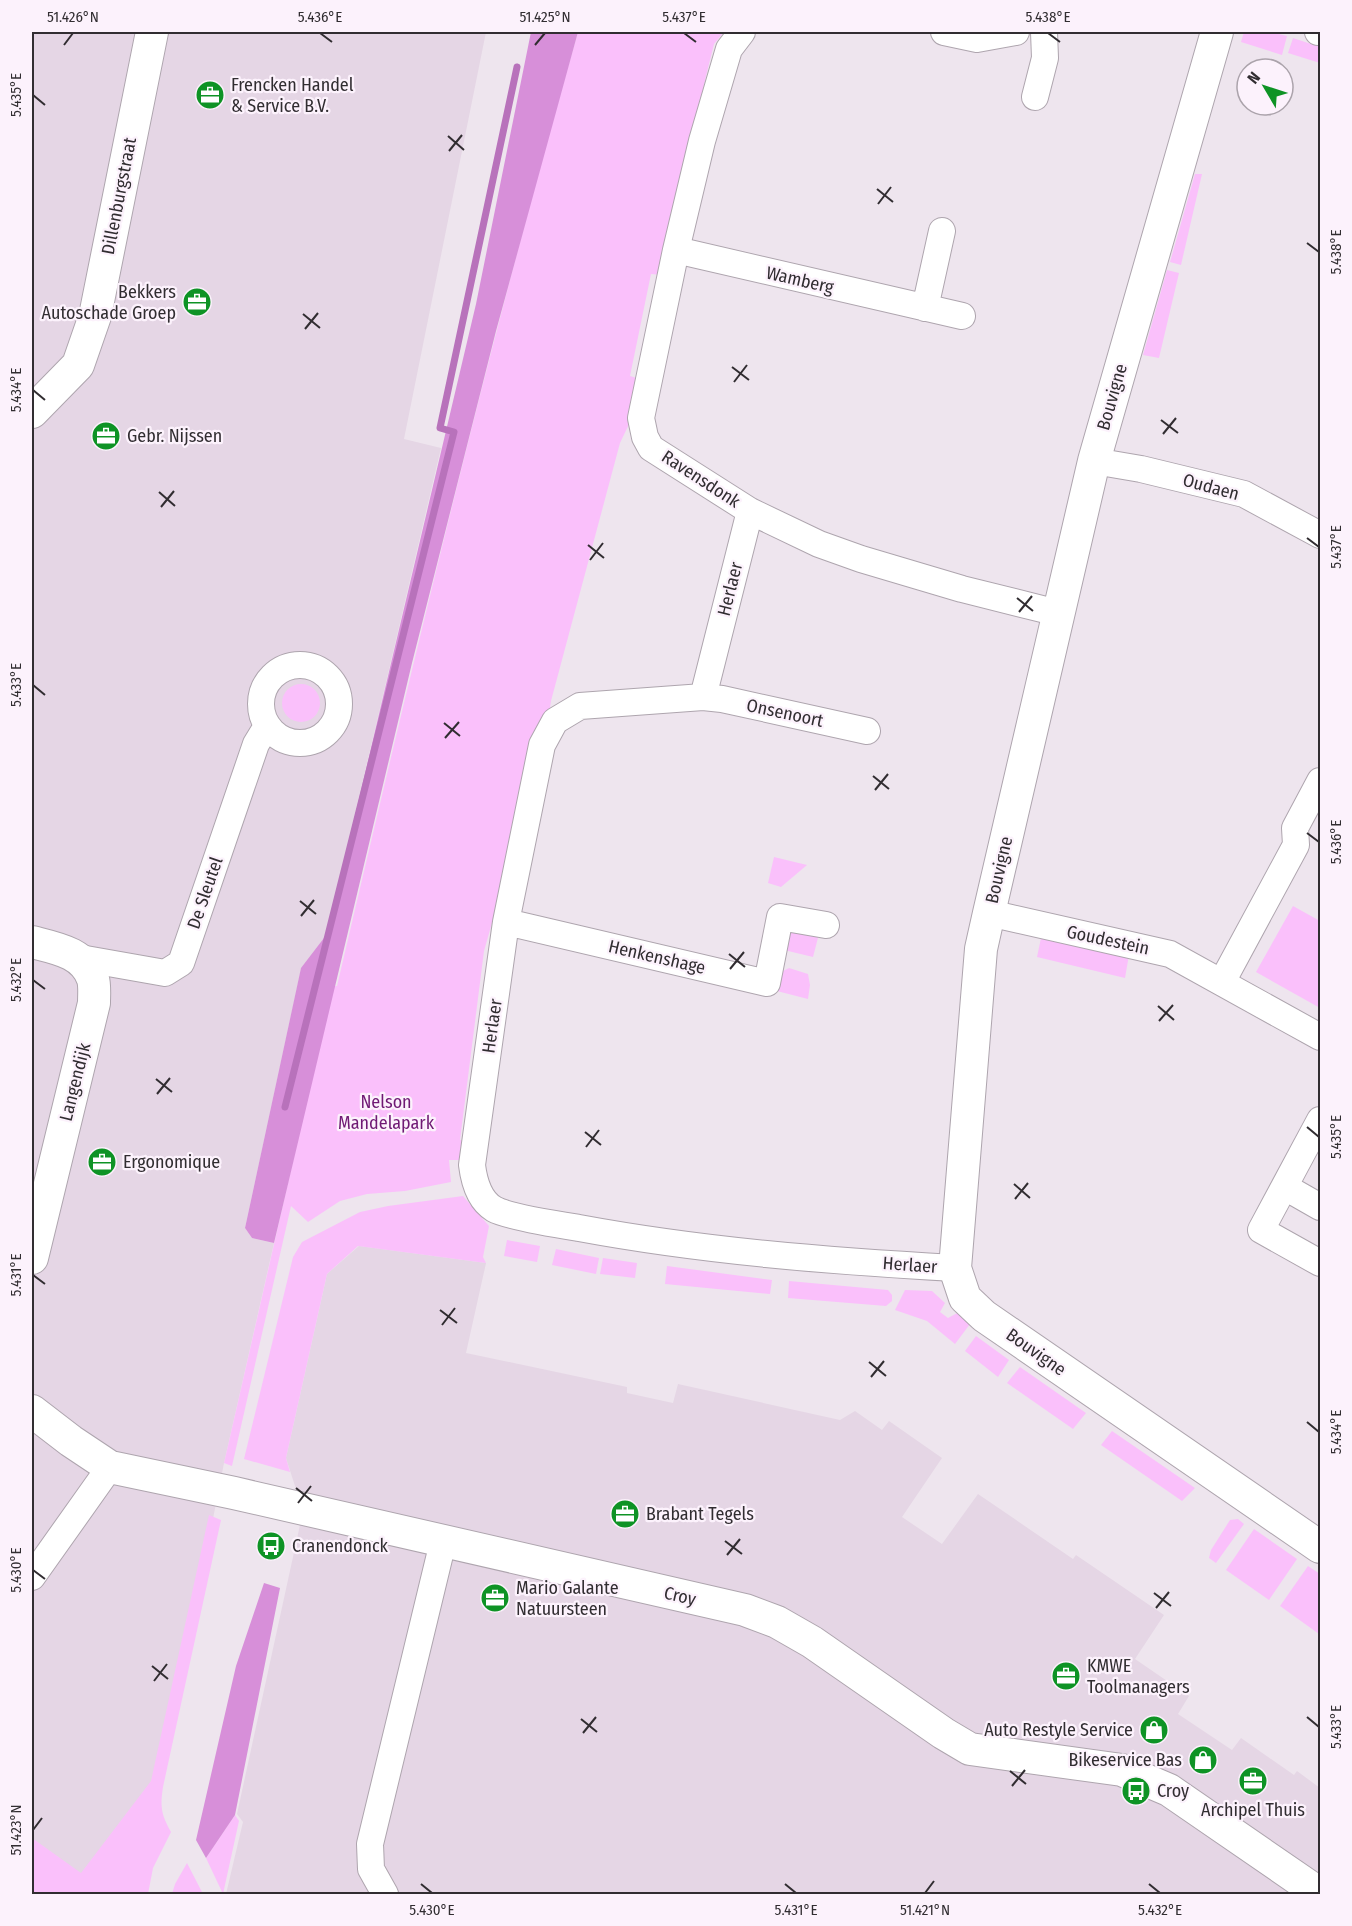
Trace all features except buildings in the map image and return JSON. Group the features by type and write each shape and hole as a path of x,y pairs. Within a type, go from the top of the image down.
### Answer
{"street":[{"name":"Dillenburgstraat","path":"32,411 78,365 95,316 152,32"},
{"name":"Ravensdonk","path":"742,32 729,49 717,86 676,250 641,418 645,437 651,448 750,511 819,544 962,589 1058,613"},
{"path":"944,32 977,39 1016,32"},
{"path":"1035,97 1045,58 1044,32"},
{"name":"Bouvigne","path":"1217,32 1094,461 988,913 981,949 955,1268 965,1298 984,1316 1320,1547"},
{"path":"925,308 942,231"},
{"name":"Wamberg","path":"676,250 962,316"},
{"name":"Oudaen","path":"1094,461 1244,494 1320,535"},
{"name":"Herlaer","path":"750,511 703,697 580,706 555,721 542,745 506,922 472,1165 474,1181 483,1198 494,1209 557,1224 654,1241 784,1256 955,1268"},
{"name":"Onsenoort","path":"703,697 722,699 867,731"},
{"name":"De Sleutel","path":"80,958 165,973 181,963 256,744 267,726"},
{"path":"1222,982 1296,845 1295,828 1320,781"},
{"name":"Goudestein","path":"988,913 1170,954 1320,1036"},
{"name":"Henkenshage","path":"506,922 767,983 780,917 826,925"},
{"path":"32,942 63,950 80,958"},
{"name":"Langendijk","path":"32,1258 94,1003 93,979 80,958"},
{"path":"1320,1120 1260,1230 1320,1263"},
{"path":"1285,1187 1320,1207"},
{"path":"32,1411 110,1467 32,1577"},
{"name":"Croy","path":"110,1467 745,1610 777,1622 812,1642 943,1733 970,1749 1122,1770 1169,1790 1315,1893"},
{"path":"385,1894 371,1869 370,1844 442,1542"}],"shaded area":[{"path":"32,32 486,32 404,439 441,448 327,934 301,969 245,1228 252,1238 274,1243 224,1463 189,1640 157,1784 83,1881 32,1847"},
{"path":"531,32 578,32 496,331 412,663 274,1243 252,1238 245,1228 301,968 327,934 476,304"},
{"name":"Croy","path":"359,1246 486,1263 466,1353 627,1387 627,1393 673,1403 678,1384 840,1420 855,1411 882,1430 889,1421 942,1458 902,1517 942,1544 978,1494 1073,1559 1076,1555 1164,1615 1135,1659 1189,1696 1178,1714 1232,1750 1241,1738 1294,1775 1297,1771 1320,1788 1320,1894 226,1894 243,1822 237,1814 303,1511 286,1458 327,1274"},
{"path":"264,1583 280,1588 235,1815 206,1858 196,1840 236,1666"}],"green space":[{"name":"Nelson Mandelapark","path":"578,32 724,32 714,44 662,275 651,274 630,376 640,379 632,418 620,443 551,701 546,733 484,951 460,1140 468,1141 465,1160 449,1160 451,1182 405,1191 367,1194 340,1201 308,1222 291,1206 232,1466 224,1463 333,986 337,986 422,627 482,388"},
{"path":"1244,32 1271,32 1287,36 1282,55 1241,42"},
{"path":"1293,38 1320,47 1320,63 1288,53"},
{"path":"1195,174 1202,174 1181,265 1170,262"},
{"path":"1167,270 1179,273 1159,358 1143,355"},
{"path":"301,684 308,685 314,690 319,696 319,710 314,716 308,721 301,722 294,721 288,716 283,710 282,703 283,696 288,690 294,685"},
{"path":"774,857 807,865 781,887 768,883"},
{"path":"1293,906 1320,921 1320,1008 1256,972"},
{"path":"789,927 819,934 813,957 784,950"},
{"path":"1041,938 1129,955 1125,978 1037,957"},
{"path":"789,968 808,974 810,985 808,999 773,990 781,972"},
{"path":"463,1196 489,1226 483,1257 486,1263 358,1246 327,1274 286,1458 290,1472 244,1459 293,1257 302,1242 360,1212"},
{"path":"507,1240 540,1246 537,1262 504,1256"},
{"path":"556,1249 599,1258 596,1274 552,1265"},
{"path":"603,1258 637,1263 635,1278 600,1274"},
{"path":"667,1266 772,1280 770,1294 665,1284"},
{"path":"789,1281 888,1290 892,1295 892,1301 886,1306 788,1298"},
{"path":"905,1290 932,1291 945,1303 940,1312 948,1318 959,1312 970,1324 955,1344 927,1321 895,1310"},
{"path":"976,1336 1009,1360 998,1377 965,1351"},
{"path":"1020,1367 1086,1413 1073,1429 1007,1383"},
{"path":"1112,1431 1195,1488 1182,1501 1101,1445"},
{"path":"209,1515 221,1520 162,1794 162,1810 171,1832 153,1868 148,1894 32,1894 32,1838 81,1873 151,1781"},
{"path":"1238,1519 1244,1524 1216,1563 1209,1558 1211,1550 1230,1520"},
{"path":"1254,1529 1297,1559 1269,1600 1226,1570"},
{"path":"1308,1566 1320,1574 1319,1634 1280,1606"},
{"path":"235,1815 239,1821 223,1894 206,1858"},
{"path":"187,1863 203,1894 172,1894"}],"waterway":[{"path":"285,1107 454,432 440,428 517,67"}],"place":[{"name":"Frencken Handel & Service B.V.","path":"210,95"},
{"name":"Bekkers Autoschade Groep","path":"197,302"},
{"name":"Gebr. Nijssen","path":"106,436"},
{"name":"Ergonomique","path":"102,1162"},
{"name":"Brabant Tegels","path":"625,1514"},
{"name":"Cranendonck","path":"271,1546"},
{"name":"Mario Galante Natuursteen","path":"495,1598"},
{"name":"KMWE Toolmanagers","path":"1066,1676"},
{"name":"Auto Restyle Service","path":"1154,1730"},
{"name":"Bikeservice Bas","path":"1203,1760"},
{"name":"Archipel Thuis","path":"1253,1781"},
{"name":"Croy","path":"1136,1791"}]}
